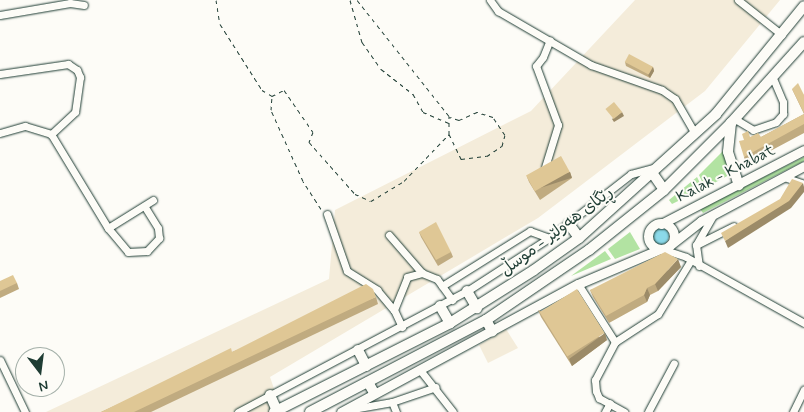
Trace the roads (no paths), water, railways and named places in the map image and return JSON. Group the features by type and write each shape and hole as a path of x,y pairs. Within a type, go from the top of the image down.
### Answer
{"highway":[{"name":"ڕێگای هەولێر - موسڵ","path":"276,411 450,323 476,308 579,238 657,170 716,114 804,6"},
{"name":"ڕێگای هەولێر - موسڵ","path":"310,412 486,320 588,250 664,190 773,79 804,42"},
{"path":"733,121 728,152 739,185"},
{"path":"657,170 664,190"},
{"path":"569,224 579,238"},
{"path":"467,291 476,308"},
{"path":"440,306 450,323"},
{"path":"486,320 492,331"},
{"path":"358,350 366,366"},
{"path":"368,382 374,393"},
{"path":"270,395 276,411"}],"main road":[{"name":"Kalak - Khabat","path":"661,224 804,150"},
{"path":"344,411 374,393 578,284 664,248 715,214 804,166"},
{"path":"661,224 670,228 673,234 664,248 651,245 648,236 652,227 661,224"}],"street":[{"path":"490,0 498,11 591,64 662,90 675,99 696,133"},
{"path":"738,0 782,34"},
{"path":"0,15 70,3 84,5"},
{"path":"545,167 558,125 536,66 543,57 550,40"},
{"path":"0,74 68,64 77,70 80,77 75,112 51,134"},
{"path":"733,121 754,130 776,122 783,114 783,102 773,79"},
{"path":"0,133 25,126 51,134 108,228 128,252 147,251 159,238 158,228 144,206"},
{"path":"238,412 452,300 569,224 631,174 657,170"},
{"path":"784,177 804,184"},
{"path":"108,228 153,200"},
{"path":"327,214 348,271 376,290 394,310 402,327"},
{"path":"699,266 696,245 715,214"},
{"path":"696,245 738,224"},
{"path":"442,286 530,232 548,238"},
{"path":"389,236 422,273 437,279 452,300"},
{"path":"664,248 691,260 804,323"},
{"path":"624,412 599,398 594,386 615,342 658,314 691,260"},
{"path":"394,310 408,277 422,273"},
{"path":"578,284 615,342"},
{"path":"0,360 25,412"},
{"path":"648,412 674,364"},
{"path":"420,370 436,387 453,412"},
{"path":"344,411 363,409 392,402 436,387"},
{"path":"793,412 804,389"},
{"path":"392,402 396,412"},
{"path":"605,412 610,403"}],"water":[{"path":"656,227 664,227 669,232 667,243 656,245 651,240 651,232"}]}
